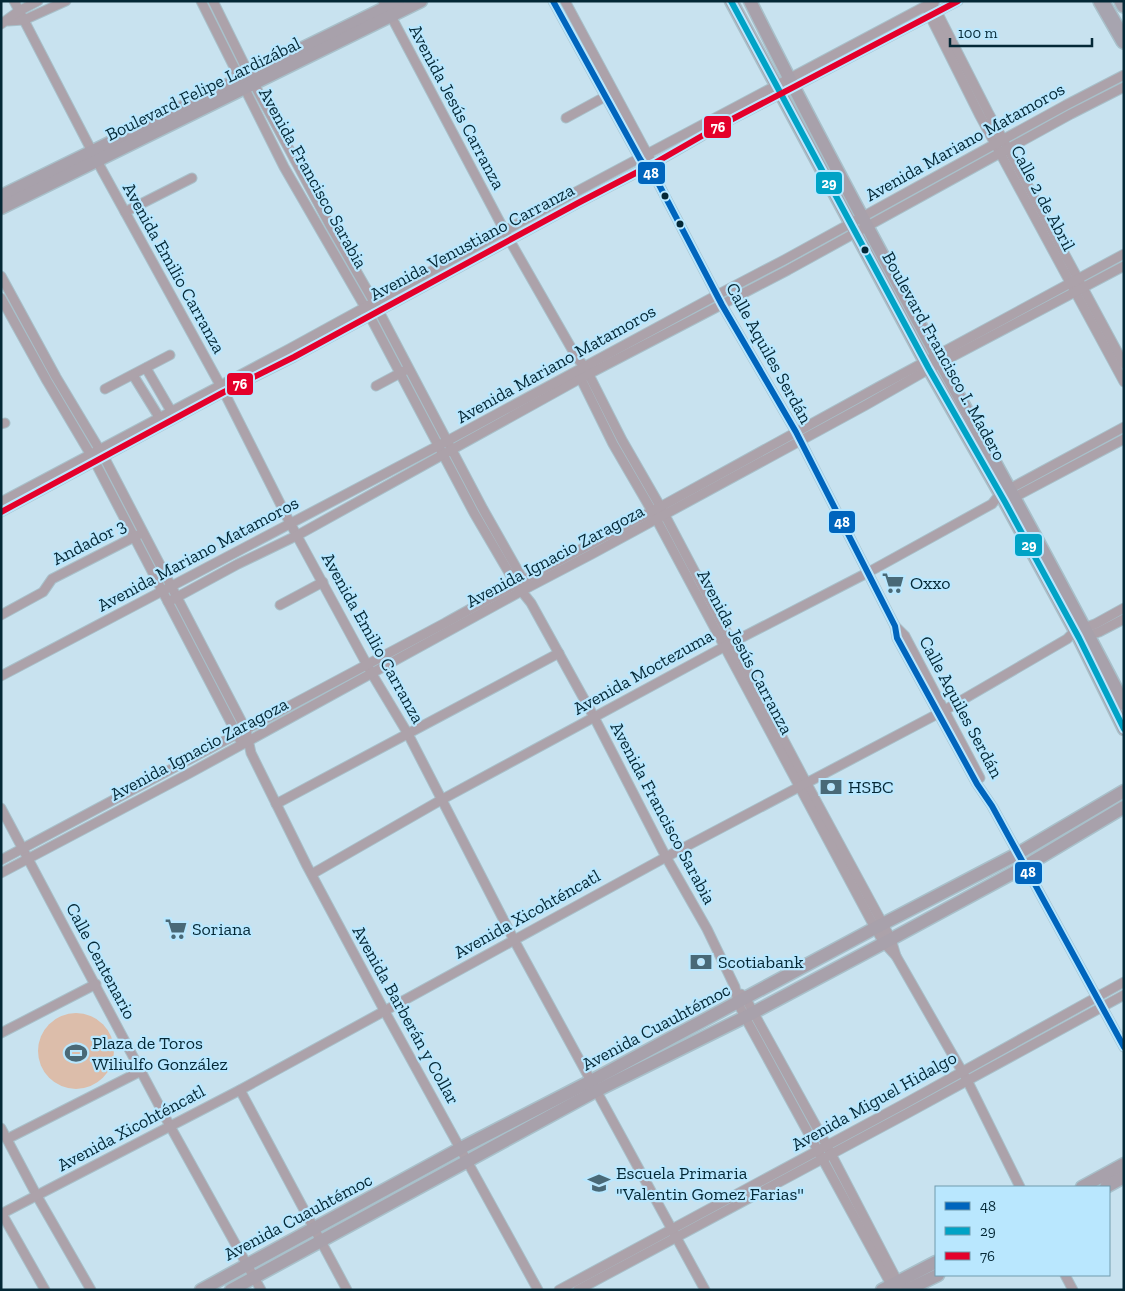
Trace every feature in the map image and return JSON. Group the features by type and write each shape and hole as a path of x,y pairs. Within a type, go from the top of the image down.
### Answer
{"main road":[{"name":"Boulevard Felipe Lardizábal","path":"1,208 30,188 318,46 399,1"},
{"name":"Boulevard Felipe Lardizábal","path":"386,8 421,1"},
{"name":"Boulevard Francisco I. Madero","path":"730,1 779,90 859,225 1004,498 1079,634 1124,729"},
{"name":"Boulevard Francisco I. Madero","path":"750,1 859,225"},
{"path":"1101,1 1124,41"},
{"path":"1122,1 1124,5"},
{"name":"Boulevard Felipe Lardizábal","path":"1,196 30,188"},
{"name":"Boulevard Francisco I. Madero","path":"1079,634 1124,704"},
{"name":"Avenida Cuauhtémoc","path":"231,1290 467,1162 742,1001 879,926 1017,854 1124,790"},
{"name":"Avenida Cuauhtémoc","path":"201,1290 461,1148 749,1015 1024,867 1124,807"},
{"path":"1087,1186 1114,1180 1124,1164"},
{"path":"896,1288 935,1263"},
{"path":"896,1288 935,1276"}],"street":[{"name":"Avenida Emilio Carranza","path":"14,1 95,157 222,388 290,523 372,674 408,734 514,940 705,1290"},
{"path":"4,23 19,10 38,1"},
{"path":"4,23 24,20 66,1"},
{"name":"Avenida Francisco Sarabia","path":"201,1 248,81"},
{"name":"Avenida Francisco Sarabia","path":"213,1 284,167 327,229 379,311 447,442 448,452 478,511 522,586 594,717 666,857 706,929 749,1015 825,1152 896,1288"},
{"name":"Calle Aquiles Serdán","path":"554,1 615,92 644,157"},
{"name":"Calle Aquiles Serdán","path":"564,1 576,34 606,96 655,176 722,305 798,436 895,626 897,638 942,712 977,784 992,806 1124,1047"},
{"name":"Avenida Venustiano Carranza","path":"791,83 867,50 958,1"},
{"name":"Avenida Venustiano Carranza","path":"292,353 365,307 505,230 644,157 779,90 929,3"},
{"name":"Calle 2 de Abril","path":"929,3 984,114 1079,290 1122,377"},
{"name":"Avenida Jesús Carranza","path":"386,8 510,241 576,358 613,444 661,517 879,926 967,1080 1020,1186"},
{"path":"861,41 867,50"},
{"name":"Avenida Mariano Matamoros","path":"1,676 438,446 583,373 652,342 722,305 859,225 911,190 1124,75"},
{"name":"Avenida Mariano Matamoros","path":"168,602 238,564 298,535 448,452 647,333 717,295 784,260 916,200 1071,114 1124,87"},
{"path":"566,118 615,92"},
{"path":"1066,105 1071,114"},
{"name":"Avenida Venustiano Carranza","path":"1,512 93,458 222,388 370,316 649,166 719,121"},
{"path":"952,168 957,178"},
{"path":"125,212 192,178"},
{"path":"599,180 604,189"},
{"path":"911,190 916,200"},
{"path":"572,194 578,203"},
{"name":"Avenida Francisco Sarabia","path":"327,229 365,307 438,446 448,452"},
{"name":"Avenida Ignacio Zaragoza","path":"798,436 866,405 1015,313 1124,254"},
{"path":"442,266 446,275"},
{"name":"Avenida Ignacio Zaragoza","path":"522,586 592,554 661,517 726,476 798,436 862,396 1021,322 1124,266"},
{"name":"Avenida Barberán y Collar","path":"3,282 56,377 102,453 178,596 246,730 246,743"},
{"name":"Avenida Barberán y Collar","path":"1,298 93,458 237,735 246,743 312,874 384,1010 538,1290"},
{"path":"1015,313 1021,322"},
{"path":"647,333 652,342"},
{"name":"Calle 2 de Abril","path":"1102,334 1124,364"},
{"path":"105,389 170,355"},
{"path":"146,368 171,411"},
{"path":"376,386 408,369"},
{"name":"Avenida Jesús Carranza","path":"583,373 622,440 656,509"},
{"path":"133,375 159,417"},
{"path":"47,381 56,377"},
{"name":"Avenida Venustiano Carranza","path":"102,453 159,417 222,388"},
{"path":"862,396 866,405"},
{"name":"Avenida Moctezuma","path":"1004,498 1056,464 1124,427"},
{"path":"1112,434 1120,441"},
{"path":"613,444 622,440"},
{"name":"Avenida Moctezuma","path":"312,874 441,800 729,644 1004,498 1061,473 1120,441"},
{"name":"Avenida Venustiano Carranza","path":"1,502 93,458"},
{"path":"1056,464 1061,473"},
{"name":"Avenida Ignacio Zaragoza","path":"1,860 411,642 447,627 522,586 587,545 656,509 726,476"},
{"path":"366,484 371,495"},
{"name":"Andador 3","path":"1,615 43,592 52,579 143,533"},
{"path":"587,545 592,554"},
{"path":"233,555 238,564"},
{"path":"280,605 323,582"},
{"name":"Avenida Xicohténcatl","path":"2,1214 240,1090 666,857 942,712 1124,608"},
{"name":"Avenida Xicohténcatl","path":"1079,634 1099,632 1124,619"},
{"name":"Avenida Ignacio Zaragoza","path":"1,873 314,706 415,650 447,627"},
{"path":"411,642 415,650"},
{"path":"276,804 559,653"},
{"path":"200,664 210,659"},
{"path":"309,696 314,706"},
{"name":"Calle Centenario","path":"1,808 170,1126 261,1290"},
{"name":"Avenida Miguel Hidalgo","path":"906,1109 962,1071 1124,982"},
{"path":"1,1033 96,984"},
{"name":"Avenida Miguel Hidalgo","path":"560,1290 610,1268 879,1123 967,1080 1124,995"},
{"path":"7,1139 141,1071"},
{"path":"240,1090 347,1290"},
{"path":"1,1128 37,1196 91,1290"},
{"path":"2,1214 45,1290"},
{"name":"Avenida Miguel Hidalgo","path":"578,1290 610,1268"},
{"path":"1066,1276 1073,1290"}],"shaded area":[{"name":"Plaza de Toros Wiliulfo González","path":"76,1013 91,1016 103,1024 111,1036 114,1051 111,1066 103,1078 91,1086 76,1089 61,1086 49,1078 41,1066 38,1051 41,1036 49,1024 61,1016"}],"transit line":[{"name":"48","path":"553,1 640,159 655,177 722,305 796,432 895,626 897,638 977,784 992,806 1124,1047"},
{"name":"29","path":"731,1 929,369 1005,502 1079,638 1124,729"},
{"name":"76","path":"1,512 224,392 294,357 653,164 721,125 958,1"}],"place":[{"name":"Oxxo","path":"893,583"},
{"name":"HSBC","path":"831,787"},
{"name":"Soriana","path":"176,929"},
{"name":"Scotiabank","path":"701,962"},
{"name":"Plaza de Toros Wiliulfo González","path":"76,1053"},
{"name":"Escuela Primaria \"Valentin Gomez Farias\"","path":"599,1183"}]}
